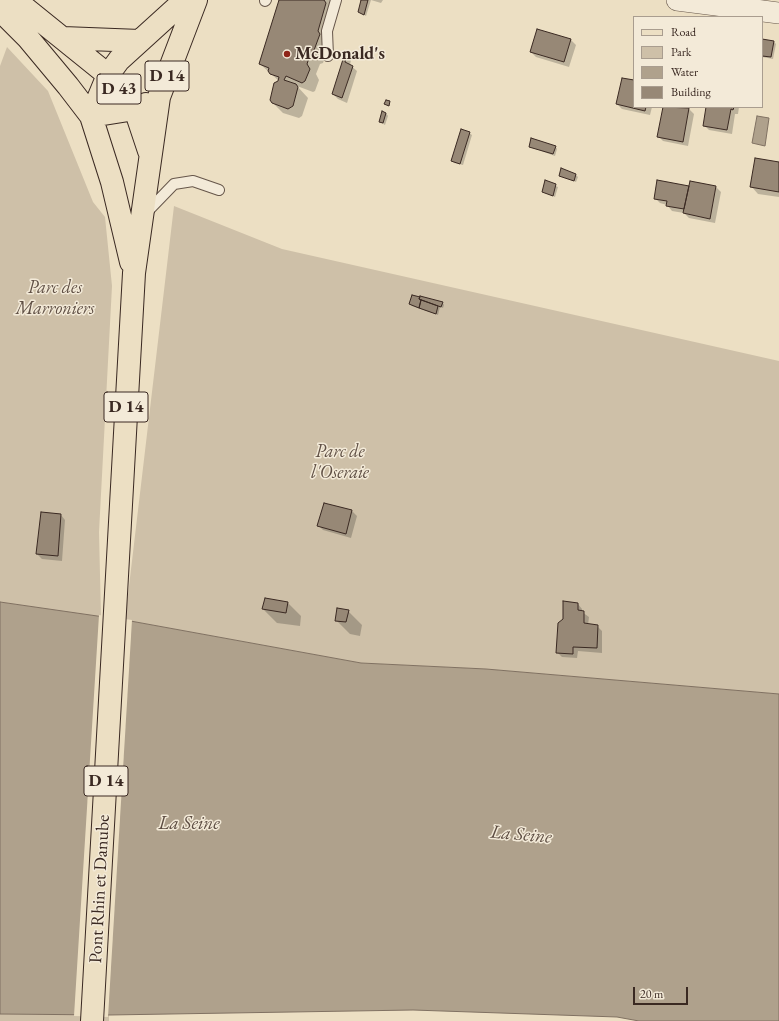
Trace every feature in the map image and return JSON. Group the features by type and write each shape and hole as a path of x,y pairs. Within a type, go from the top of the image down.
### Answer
{"main road":[{"name":"D 43","path":"15,0 108,75 135,109 150,156"},
{"name":"D 14","path":"134,273 112,182 91,116 108,75 119,60 185,0"},
{"name":"D 14","path":"134,273 159,97 196,0"},
{"name":"D 43","path":"0,10 28,38 91,116"},
{"path":"63,38 140,42"},
{"path":"91,116 135,109 159,97"},
{"name":"Pont Rhin et Danube","path":"92,1021 134,273"}],"street":[{"path":"677,0 779,13"}],"lane":[{"path":"328,56 327,31 336,0"},
{"path":"143,216 174,184 193,181 219,190"}],"green space":[{"name":"Parc des Marroniers","path":"7,47 48,91 93,202 105,217 112,286 99,532 101,617 0,602 0,66"},
{"name":"Parc de l'Oseraie","path":"174,206 282,249 779,361 779,694 486,669 361,663 125,620"},
{"path":"0,1014 109,1015 109,1021 0,1021"}],"water":[{"path":"757,116 769,118 765,146 752,143"},
{"name":"La Seine","path":"0,602 125,620 361,663 486,669 779,694 779,1021 639,1021 617,1017 413,1010 109,1015 0,1014"}],"pier":[{"path":"99,615 132,620 108,1017 74,1016"}],"building":[{"name":"McDonald's","path":"279,0 324,0 326,3 318,31 320,34 307,64 310,69 305,81 302,83 286,76 284,80 296,84 298,87 293,106 288,109 272,103 270,100 274,83 278,81 279,77 270,74 268,71 269,68 259,64"},
{"path":"361,0 368,0 364,15 358,12"},
{"path":"537,29 571,39 564,62 530,52"},
{"path":"763,39 774,41 771,57 763,56"},
{"path":"345,53 347,54 345,62 353,66 342,98 332,94"},
{"path":"622,78 633,80 633,108 646,108 645,111 616,104"},
{"path":"386,100 390,101 389,106 384,104"},
{"path":"663,108 689,108 683,142 657,137"},
{"path":"706,108 734,108 733,110 731,109 727,130 703,126"},
{"path":"382,111 386,113 383,123 379,122"},
{"path":"461,129 470,132 460,164 451,161"},
{"path":"531,138 556,146 553,154 529,147"},
{"path":"755,158 779,162 779,192 750,187"},
{"path":"561,168 576,174 574,181 559,176"},
{"path":"545,180 556,184 553,196 542,192"},
{"path":"657,180 689,186 684,209 666,206 667,201 654,199"},
{"path":"690,181 716,186 710,219 683,213"},
{"path":"412,295 420,297 419,299 421,300 419,308 409,304"},
{"path":"420,296 443,302 441,307 419,299"},
{"path":"421,300 438,306 436,314 419,308"},
{"path":"324,503 352,510 346,534 317,526"},
{"path":"41,512 61,514 58,556 36,554"},
{"path":"265,598 288,602 286,613 262,609"},
{"path":"563,601 578,603 578,610 584,611 584,623 598,625 597,648 573,647 573,654 556,653 558,623 563,619"},
{"path":"337,608 349,610 346,622 335,621"}],"place":[{"name":"McDonald's","path":"287,54"}]}
